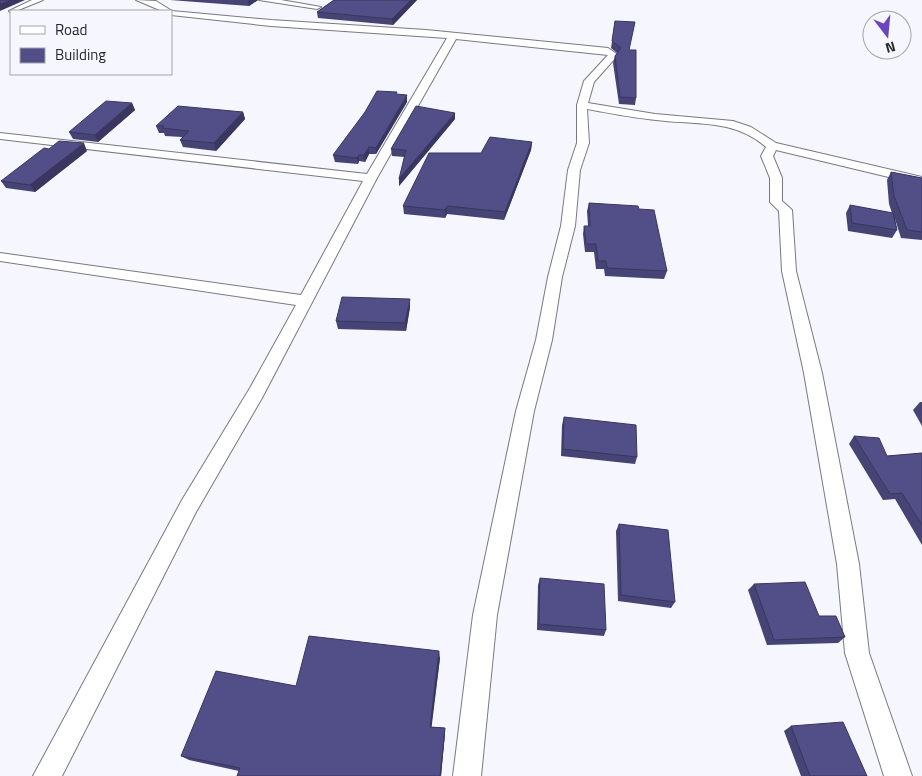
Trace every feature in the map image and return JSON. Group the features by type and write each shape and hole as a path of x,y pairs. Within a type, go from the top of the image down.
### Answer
{"street":[{"path":"16,10 38,0"},
{"path":"140,0 153,3 166,10"},
{"path":"264,0 307,15"},
{"path":"307,15 327,0"},
{"path":"172,13 307,15 452,37 608,52 613,55 589,81 582,106 583,143 574,170 568,226 555,277 544,340 525,411 484,615 467,776"},
{"path":"47,776 189,506 256,393 371,178 452,37"},
{"path":"582,106 736,126 756,132 772,146 922,181"},
{"path":"0,136 371,178"},
{"path":"772,146 767,156 776,178 776,202 785,210 788,271 813,374 848,564 857,653 898,776"},
{"path":"0,257 305,301"}],"building":[{"path":"0,0 10,0 0,4"},
{"path":"334,0 411,0 392,19 317,12"},
{"path":"615,21 635,22 629,50 636,50 636,98 620,97 615,56 621,48 612,41"},
{"path":"377,91 397,92 396,94 407,95 376,148 369,147 364,155 359,155 357,158 333,155 365,112"},
{"path":"106,101 132,103 95,135 69,132"},
{"path":"178,106 243,112 214,143 180,140 189,131 156,126"},
{"path":"416,106 455,113 399,179 406,150 391,149"},
{"path":"490,137 532,142 505,212 447,206 445,210 403,206 429,153 481,153"},
{"path":"59,141 84,143 30,185 1,181 44,148 49,149"},
{"path":"891,172 922,178 922,232 907,230 894,196"},
{"path":"589,203 638,206 639,209 654,210 667,271 607,268 606,261 598,261 596,244 586,244 584,226 590,226"},
{"path":"850,205 893,213 897,230 852,223"},
{"path":"342,297 410,299 405,323 336,321"},
{"path":"564,417 636,425 637,457 563,449"},
{"path":"854,436 879,438 887,456 922,453 922,525 902,493 890,494"},
{"path":"619,524 668,530 675,602 621,595"},
{"path":"540,578 604,584 606,630 539,624"},
{"path":"805,582 819,616 836,616 845,637 774,640 754,584"},
{"path":"309,636 439,651 430,727 445,728 440,776 237,776 240,768 181,756 216,671 296,686"},
{"path":"843,722 867,776 810,776 791,726"}]}
